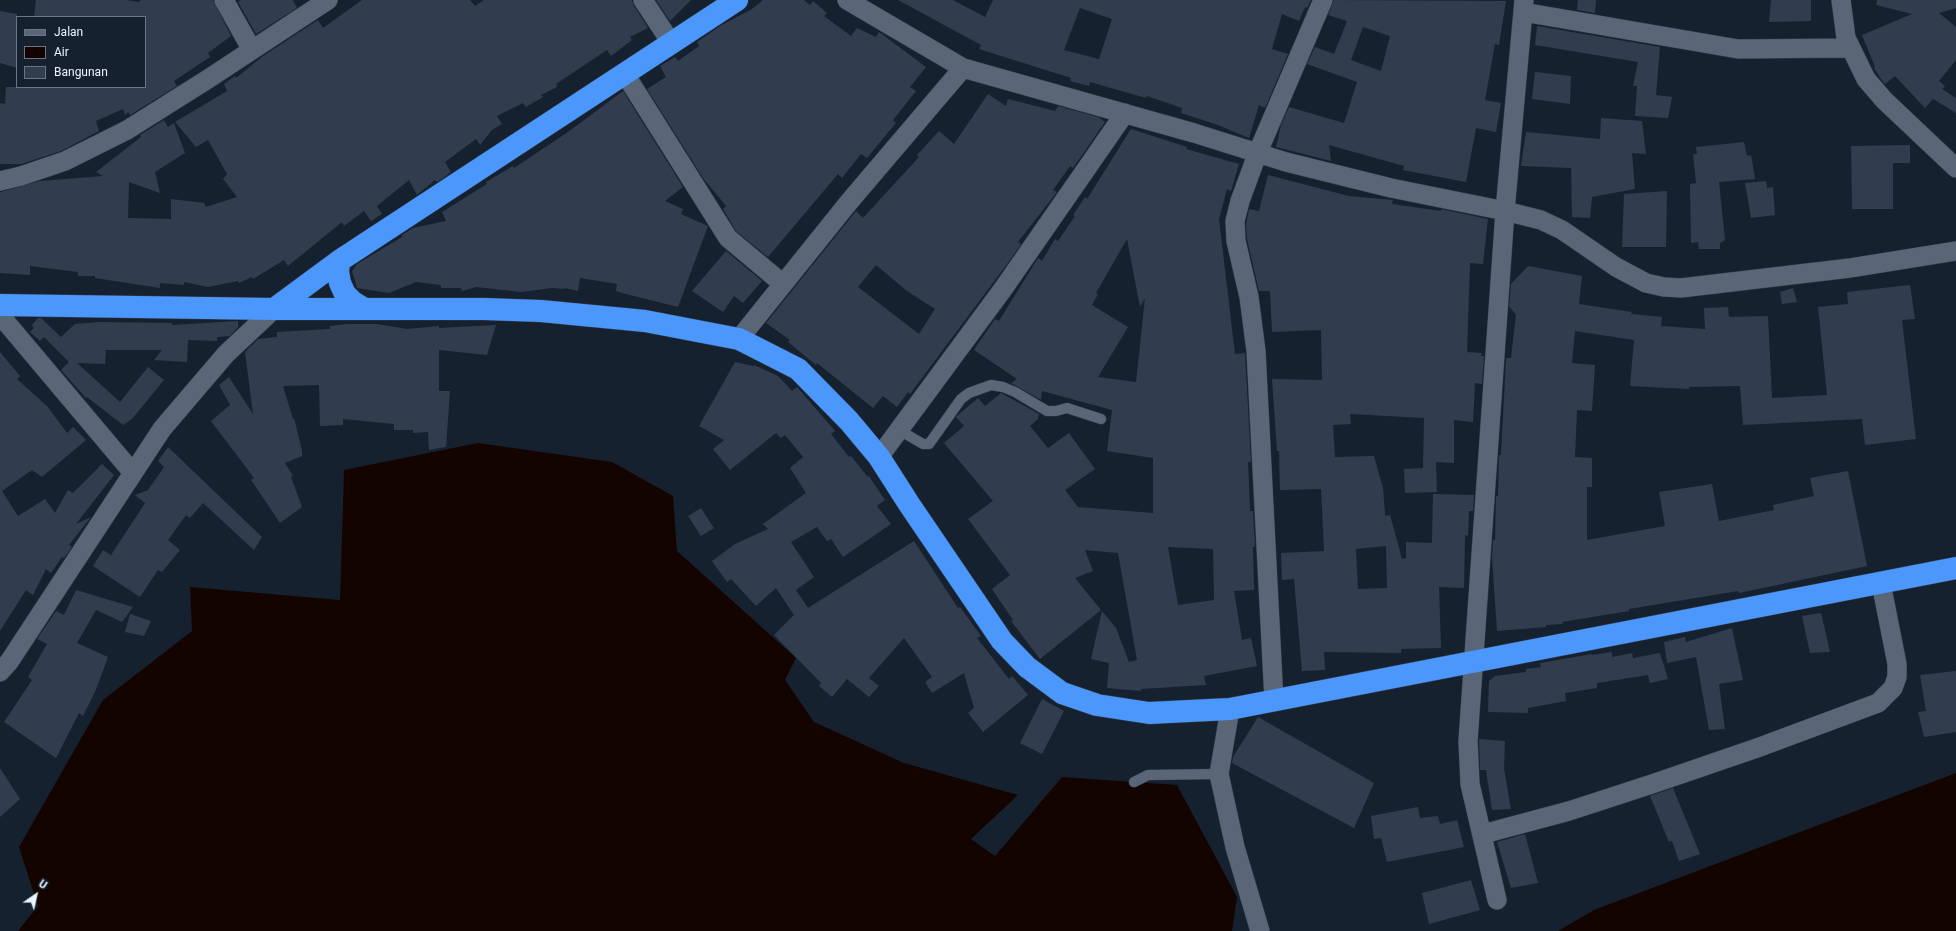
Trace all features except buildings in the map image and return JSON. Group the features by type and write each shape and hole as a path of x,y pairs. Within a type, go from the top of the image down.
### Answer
{"highway":[{"path":"274,309 339,261 737,0"},
{"path":"339,261 338,272 340,283 345,294 353,302 363,308"},
{"path":"0,305 274,309 491,309 593,315 645,321 739,339 798,369 826,396 879,457 1002,641 1027,667 1062,693 1097,705 1149,713 1230,709 1956,568"}],"street":[{"path":"224,0 252,50"},
{"path":"0,181 21,176 65,161 127,130 328,0"},
{"path":"643,0 672,44"},
{"path":"846,0 963,68 1125,113 1258,152 1286,162 1391,188 1542,220 1562,230 1632,277 1646,283 1664,287 1681,288 1850,268 1956,251"},
{"path":"1274,701 1256,352 1249,297 1236,241 1235,221 1240,201 1258,152 1323,0"},
{"path":"1841,0 1846,38 1866,79 1884,100 1956,168"},
{"path":"1497,900 1483,834 1475,809 1470,784 1468,741 1472,661 1505,211 1524,6 1738,49 1850,48"},
{"path":"739,339 849,202 963,68"},
{"path":"625,74 728,238 783,284"},
{"path":"879,457 1003,289 1125,113"},
{"path":"0,672 9,662 162,429 226,354 274,309"},
{"path":"0,315 133,473"},
{"path":"1483,834 1569,811 1655,783 1757,748 1878,703 1893,688 1897,678 1897,664 1881,583"},
{"path":"1230,709 1219,774 1235,847 1260,931"}],"lane":[{"path":"899,430 923,444 929,444 961,399 969,393 991,385 1003,387 1015,392 1047,411 1056,411 1067,408 1101,418"},
{"path":"1134,782 1148,775 1219,774"}],"water":[{"path":"478,443 612,462 673,496 677,551 796,658 785,680 814,722 904,763 1018,795 971,839 995,856 1062,777 1177,785 1237,897 1232,931 18,931 38,906 19,847 103,700 192,631 190,587 340,600 344,470"},
{"path":"1956,773 1956,931 1558,931 1594,910"}]}
